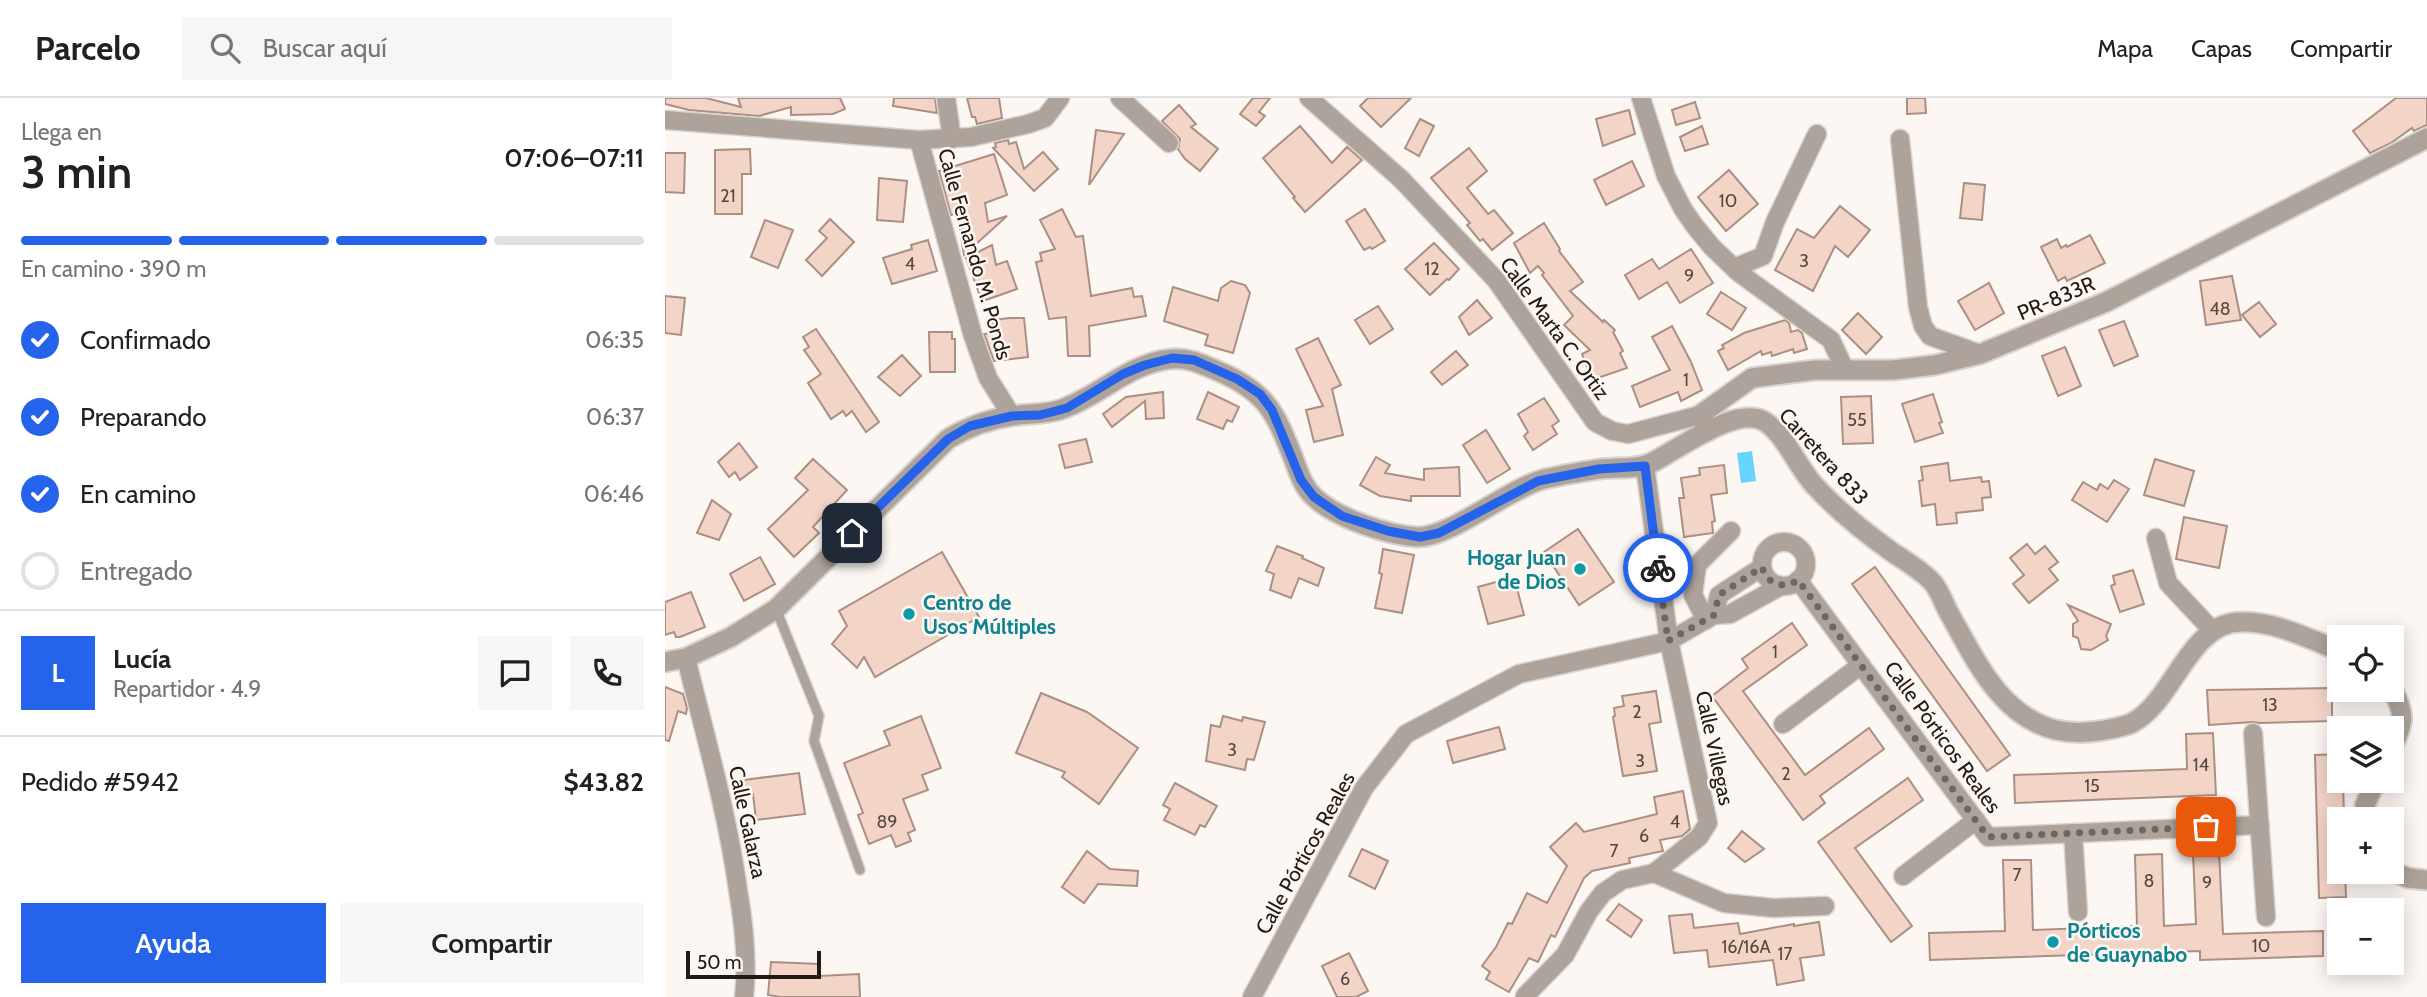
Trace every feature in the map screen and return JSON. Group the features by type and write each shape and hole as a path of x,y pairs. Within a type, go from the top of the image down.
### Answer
{"street":[{"path":"946,98 952,139"},
{"path":"665,120 919,140 952,139 994,132 1045,118 1060,98"},
{"path":"1120,98 1169,143"},
{"name":"Calle Marta C. Ortiz","path":"1309,98 1401,179 1496,280 1595,422 1612,431 1627,433 1704,423"},
{"path":"1641,98 1666,176 1683,209 1711,246 1734,268 1831,340 1845,370"},
{"path":"1734,268 1763,257 1775,222 1818,134"},
{"name":"PR-833R","path":"1704,423 1752,378 1815,370 1893,370 1935,365 1980,354 2106,302 2427,138"},
{"path":"1900,139 1918,307 1923,326 1930,336 1980,354"},
{"name":"Calle Fernando M. Ponds","path":"919,140 973,336 988,378 1012,416"},
{"name":"Carretera 833","path":"665,662 686,658 731,637 776,609 948,439 970,426 1012,416 1040,415 1067,408 1123,374 1172,358 1194,360 1237,379 1260,394 1272,410 1301,480 1314,497 1342,516 1388,531 1420,537 1439,533 1538,481 1599,469 1645,466 1704,423 1752,417 1766,422 1811,481 1841,512 1932,582 1992,686 2006,704 2050,729 2090,732 2134,722 2154,704 2211,629"},
{"name":"Calle Villegas","path":"1525,996 1565,955 1588,911 1603,894 1622,880 1654,873 1699,837 1708,823 1668,641 1645,466"},
{"path":"1710,617 1693,594 1697,565 1731,531"},
{"path":"2156,538 2168,583 2211,629 2240,621 2279,628 2327,646"},
{"path":"1776,543 1791,543 1805,558 1804,572 1790,583 1768,580 1762,567 1765,552 1776,543"},
{"name":"Calle Pórticos Reales","path":"1710,617 1719,595 1762,567"},
{"name":"Calle Pórticos Reales","path":"1252,997 1364,788 1406,734 1519,674 1668,641 1710,617 1730,614 1790,583 1861,665 1988,837 2260,825"},
{"name":"Calle Galarza","path":"686,658 731,839 743,920 746,979 744,997"},
{"path":"1783,724 1861,665"},
{"path":"2253,733 2266,917"},
{"path":"1903,876 1976,820"},
{"path":"2073,833 2078,912"},
{"path":"1654,873 1724,903 1775,908 1825,906"},
{"path":"2404,876 2427,880"}],"lane":[{"path":"776,609 819,716 814,741 860,870"}],"water":[{"path":"1752,451 1756,481 1741,483 1737,453"}],"building":[{"path":"665,98 706,98 741,107 738,98 840,98 845,109 833,114 791,115 791,107 759,116 689,110 665,104"},
{"path":"894,98 935,98 937,113 893,106"},
{"path":"967,98 999,98 1002,118 977,124 975,117 972,117"},
{"path":"1253,98 1270,98 1259,112 1265,116 1256,126 1240,114"},
{"path":"1368,98 1411,98 1381,127 1360,106"},
{"path":"1907,98 1925,98 1926,113 1907,114"},
{"path":"2396,98 2427,98 2427,125 2414,131 2412,128 2391,143 2370,153 2353,131"},
{"path":"1695,102 1700,118 1676,125 1672,110"},
{"path":"1179,105 1196,124 1191,127 1218,149 1200,171 1185,159 1178,149 1180,139 1162,121"},
{"path":"1629,110 1635,134 1603,146 1596,119"},
{"path":"1420,119 1434,126 1419,156 1405,148"},
{"path":"1300,126 1332,163 1347,147 1362,160 1305,212 1263,158"},
{"path":"1702,126 1708,144 1685,151 1680,137"},
{"path":"1096,130 1124,134 1089,185"},
{"path":"1008,140 1009,144 1016,142 1024,169 1043,152 1058,169 1034,191 993,148 996,147 995,143"},
{"path":"1469,148 1487,171 1467,188 1488,214 1494,210 1513,233 1492,250 1483,239 1480,241 1467,225 1470,223 1431,178"},
{"path":"750,149 751,174 742,174 742,214 715,214 715,150"},
{"path":"665,153 685,153 684,193 665,192"},
{"path":"994,154 1007,195 985,203 988,222 1007,216 964,255 960,230 967,228 959,227 957,213 951,215 939,171"},
{"path":"1632,161 1644,186 1606,205 1594,180"},
{"path":"1729,170 1758,204 1726,231 1698,197"},
{"path":"879,178 907,181 903,222 877,220"},
{"path":"1964,183 1985,185 1982,220 1960,218"},
{"path":"1840,206 1870,230 1848,257 1835,246 1813,291 1775,270 1797,229 1814,238"},
{"path":"1062,209 1076,237 1083,236 1091,296 1132,288 1134,297 1142,296 1146,316 1089,326 1090,356 1068,356 1066,317 1049,319 1036,262 1042,261 1040,253 1055,249 1040,220"},
{"path":"1365,209 1385,241 1372,249 1370,247 1364,250 1346,221"},
{"path":"830,219 854,242 822,276 806,260 827,238 819,231"},
{"path":"765,220 793,230 778,268 751,257"},
{"path":"1544,223 1559,251 1583,282 1570,291 1615,330 1613,332 1623,351 1620,353 1627,368 1592,380 1582,354 1590,350 1564,325 1573,316 1538,266 1530,273 1514,243"},
{"path":"2090,235 2105,263 2067,281 2065,277 2058,281 2041,247 2057,239 2061,248 2066,245 2067,247"},
{"path":"928,240 937,271 892,284 883,258 912,249 911,245"},
{"path":"1434,243 1459,269 1430,295 1405,269"},
{"path":"992,245 996,265 1007,261 1017,289 986,300 982,291 979,293 966,258"},
{"path":"1691,249 1713,283 1680,303 1667,282 1639,299 1625,275 1652,259 1659,269"},
{"path":"2232,276 2241,320 2206,325 2200,281"},
{"path":"1231,281 1245,285 1250,293 1233,353 1205,345 1208,335 1164,321 1173,287 1218,301 1221,288"},
{"path":"1989,283 2004,313 1975,330 1958,301"},
{"path":"1721,292 1746,308 1732,330 1707,314"},
{"path":"665,296 685,298 681,335 665,333"},
{"path":"1477,300 1492,318 1469,335 1459,317"},
{"path":"2259,302 2276,324 2260,337 2242,315"},
{"path":"1378,306 1393,329 1370,344 1355,320"},
{"path":"1858,313 1882,337 1866,354 1842,330"},
{"path":"1024,318 1028,357 994,361 984,334 994,333 992,320"},
{"path":"1785,320 1789,323 1791,332 1798,330 1802,333 1807,349 1794,353 1793,349 1772,356 1771,352 1762,355 1761,351 1728,370 1718,351 1724,348 1722,345 1744,333"},
{"path":"2124,321 2138,356 2114,366 2099,330"},
{"path":"1672,326 1702,390 1681,401 1678,392 1640,407 1632,386 1670,370 1652,337"},
{"path":"816,329 879,422 866,432 852,411 846,416 843,411 831,419 808,383 821,374 804,350 809,347 803,337"},
{"path":"929,332 952,332 952,339 955,339 955,372 930,372"},
{"path":"1318,338 1341,385 1332,389 1343,435 1314,442 1306,410 1323,406 1296,349"},
{"path":"2065,347 2081,386 2058,396 2042,356"},
{"path":"1456,351 1468,365 1442,385 1431,372"},
{"path":"902,355 921,376 900,396 878,377"},
{"path":"1163,392 1164,418 1146,419 1145,401 1112,427 1103,414 1126,397"},
{"path":"1208,392 1239,407 1232,422 1227,420 1223,429 1197,419"},
{"path":"1933,394 1943,433 1915,442 1902,404"},
{"path":"1871,396 1873,443 1843,444 1841,397"},
{"path":"1544,398 1559,421 1552,426 1557,434 1533,450 1524,436 1528,432 1518,414"},
{"path":"1486,430 1510,469 1487,483 1463,445"},
{"path":"1086,439 1092,462 1065,468 1059,445"},
{"path":"739,443 757,467 740,480 735,472 729,477 718,462"},
{"path":"1376,457 1390,465 1385,473 1424,480 1424,469 1459,467 1460,496 1411,496 1411,501 1380,496 1360,485"},
{"path":"813,459 847,490 813,527 819,533 794,557 768,529 808,490 795,478"},
{"path":"2155,459 2194,471 2184,506 2144,495"},
{"path":"1948,463 1950,481 1981,477 1982,482 1989,481 1991,497 1982,498 1983,510 1956,513 1957,523 1937,525 1935,504 1922,506 1919,481 1923,480 1921,467"},
{"path":"1724,465 1727,493 1711,495 1715,521 1712,522 1713,533 1684,537 1679,498 1684,498 1681,478 1700,475 1699,468"},
{"path":"2114,480 2129,489 2107,522 2072,500 2083,482 2097,490 2100,484 2108,489"},
{"path":"712,500 731,514 719,540 697,533"},
{"path":"2184,517 2227,526 2219,568 2176,559"},
{"name":"Hogar Juan de Dios","path":"1578,529 1614,582 1579,605 1544,552"},
{"path":"2027,544 2035,554 2045,546 2058,562 2049,569 2058,580 2029,603 2013,584 2024,575 2010,558"},
{"path":"1277,546 1324,568 1318,586 1299,578 1291,598 1270,590 1274,574 1266,571"},
{"path":"1383,549 1414,555 1402,613 1375,608 1382,574 1379,573"},
{"name":"Centro de Usos Múltiples","path":"942,552 979,617 875,677 864,657 857,668 832,644 847,626 839,611"},
{"path":"760,557 775,584 744,601 730,574"},
{"path":"1875,567 2010,755 1987,771 1852,584"},
{"path":"2133,570 2144,604 2120,612 2111,586 2115,584 2113,576"},
{"path":"1514,577 1524,615 1488,624 1478,587"},
{"path":"691,592 705,627 680,637 676,637 674,632 665,635 665,602"},
{"path":"2068,605 2111,624 2106,636 2108,640 2091,650 2081,649 2078,638 2073,636 2073,624 2078,621"},
{"path":"1792,623 1807,645 1743,691 1805,775 1869,728 1884,749 1820,796 1825,803 1803,820 1712,696 1748,668 1742,659"},
{"path":"665,687 683,694 687,708 686,714 678,711 669,741 665,740"},
{"path":"2327,688 2327,702 2332,702 2332,716 2327,716 2327,721 2209,725 2207,690"},
{"path":"1656,691 1661,722 1649,724 1657,771 1623,776 1613,717 1614,708 1624,706 1622,696"},
{"path":"1041,693 1087,712 1138,748 1099,804 1062,777 1065,772 1016,753"},
{"path":"921,716 941,768 922,775 928,790 903,799 915,830 908,833 911,841 896,847 891,835 869,844 858,815 863,813 844,763 890,745 884,731"},
{"path":"1223,716 1242,721 1243,717 1265,722 1254,760 1247,759 1245,770 1206,761 1211,725 1220,727"},
{"path":"1499,727 1505,749 1453,763 1447,741"},
{"path":"2213,733 2216,795 2015,803 2014,775 2187,769 2186,734"},
{"path":"2315,755 2327,755 2327,793 2343,793 2344,807 2327,807 2327,884 2345,884 2346,897 2319,898"},
{"path":"799,773 805,814 756,820 753,794 745,795 743,780"},
{"path":"1908,778 1923,800 1855,848 1912,926 1891,942 1818,842"},
{"path":"1175,783 1217,806 1205,827 1200,825 1195,835 1164,820 1170,809 1163,805"},
{"path":"1683,791 1690,829 1682,836 1660,840 1663,851 1629,858 1630,863 1592,871 1584,878 1555,937 1551,935 1538,962 1529,958 1509,992 1486,979 1490,972 1482,966 1496,947 1508,923 1512,924 1527,893 1547,903 1567,866 1550,847 1576,823 1584,832 1657,814 1654,797"},
{"path":"1742,831 1764,849 1745,862 1728,848"},
{"path":"1362,849 1388,861 1375,889 1349,876"},
{"path":"1087,851 1110,869 1138,871 1137,886 1098,884 1084,903 1062,887"},
{"path":"2219,851 2223,934 2323,931 2323,956 2200,960 2200,951 1930,960 1929,933 2005,931 2003,860 2031,860 2033,930 2116,927 2137,926 2135,855 2162,854 2164,926 2196,924 2193,853"},
{"path":"1619,904 1642,920 1631,937 1607,920"},
{"path":"1692,914 1694,928 1738,923 1740,934 1819,922 1824,955 1800,958 1804,980 1777,985 1773,960 1709,967 1707,950 1674,953 1669,916"},
{"path":"1349,953 1368,991 1356,997 1337,997 1322,966"},
{"path":"771,962 820,964 819,976 859,974 860,997 768,995"}],"way so far":[{"path":"1658,568 1668,641 1714,615 1719,595 1762,567 1768,580 1774,584 1788,585 1798,580 1988,837 2206,827"}],"place":[{"name":"Hogar Juan de Dios","path":"1580,569"},
{"name":"Centro de Usos Múltiples","path":"909,614"},
{"name":"Pórticos de Guaynabo","path":"2053,942"}],"route":[{"path":"852,533 948,439 970,426 1012,416 1040,415 1067,408 1123,374 1172,358 1194,360 1237,379 1260,394 1272,410 1301,480 1314,497 1342,516 1388,531 1420,537 1439,533 1538,481 1599,469 1645,466 1658,568"}]}
